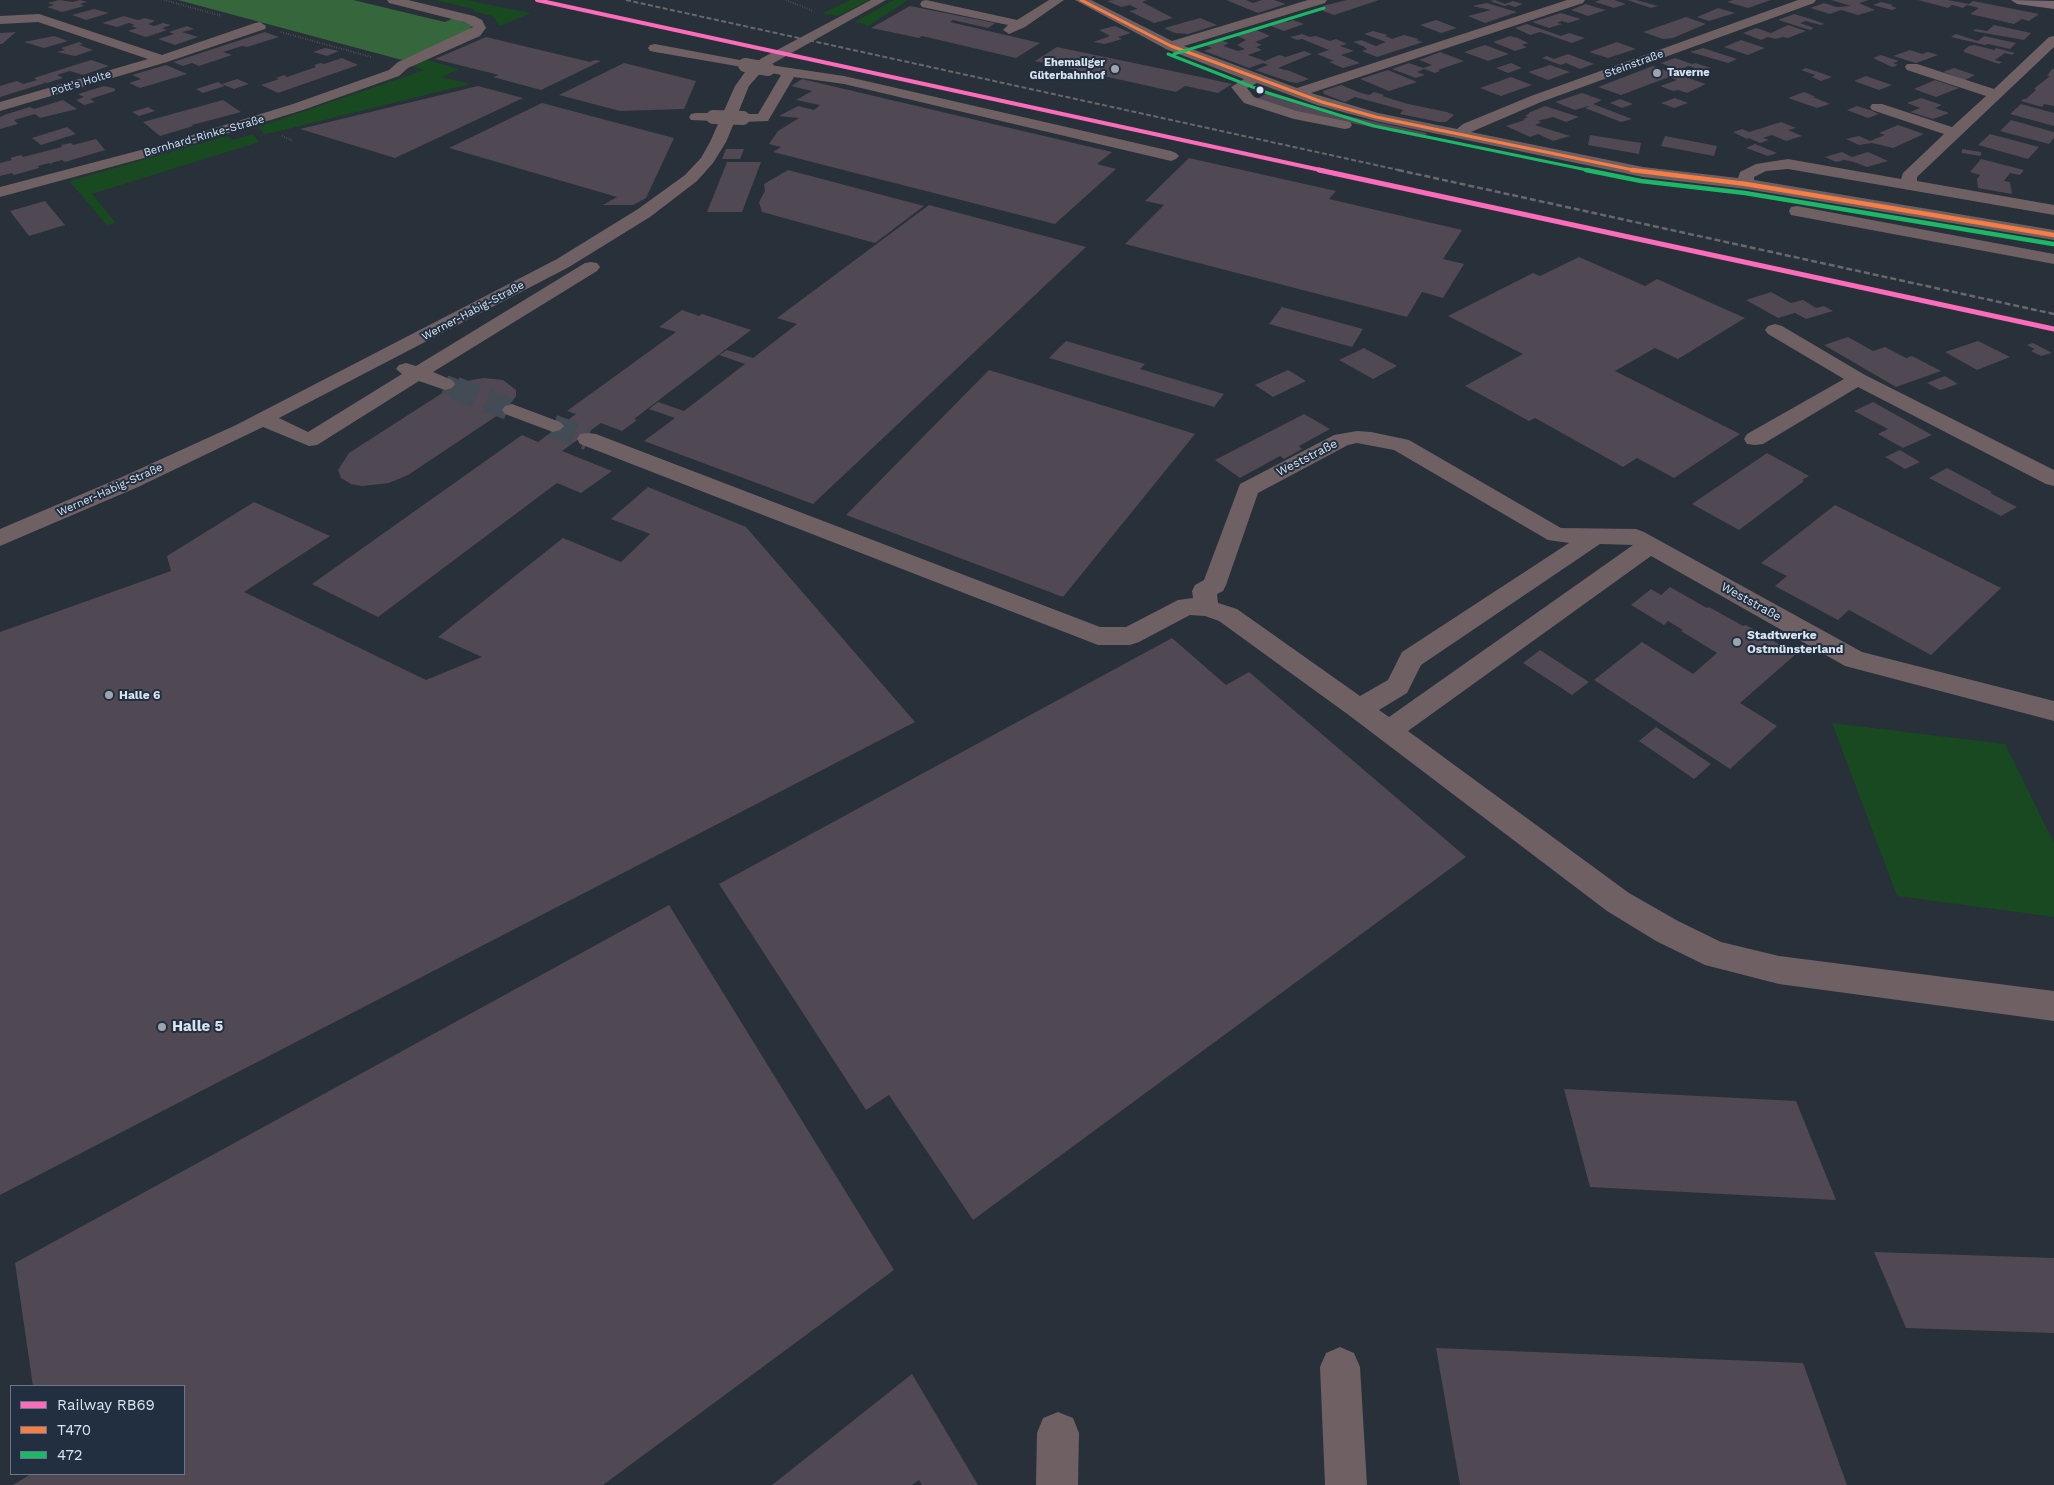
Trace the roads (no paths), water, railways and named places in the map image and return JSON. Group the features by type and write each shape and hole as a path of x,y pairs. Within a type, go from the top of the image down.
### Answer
{"main road":[{"path":"2017,0 2054,5"}],"street":[{"name":"Bernhard-Rinke-Straße","path":"0,192 165,148 267,118 394,73 403,65 475,33 480,26 469,18 393,0"},
{"name":"Werner-Habig-Straße","path":"0,538 130,482 264,419 577,254 644,213 691,178 707,160 718,142 742,86 752,72 767,61 880,0"},
{"path":"1009,30 1058,0"},
{"path":"1081,0 1171,46 1254,79 1376,117 1643,172 1774,188 2054,234"},
{"path":"1171,46 1321,0"},
{"path":"1297,93 1579,0"},
{"name":"Steinstraße","path":"1461,134 1468,127 1536,99 1810,0"},
{"path":"926,4 1020,24"},
{"path":"0,20 39,18 162,59"},
{"name":"Pott's Holte","path":"0,106 162,59 260,26"},
{"path":"1908,184 1909,176 2054,40"},
{"path":"655,48 768,69 844,80 1171,156"},
{"path":"1912,67 1995,94"},
{"path":"696,116 763,118 788,75 792,72"},
{"path":"1254,79 1238,87 1249,100 1294,114 1575,173 1622,177 1700,194 1791,209 2054,259"},
{"path":"1877,107 1955,133"},
{"path":"1746,184 1746,175 1762,167 1788,164 2054,210"},
{"path":"1774,188 1773,196 1791,209"},
{"path":"264,419 309,440 420,374 602,261 577,254"},
{"path":"1775,330 1858,379 2054,479"},
{"path":"382,358 446,384"},
{"path":"1755,439 1858,379"},
{"path":"512,410 553,426"},
{"name":"Weststraße","path":"1207,608 1204,592 1214,585 1248,489 1342,440 1357,437 1385,441 1401,446 1556,535 1636,538 1854,659 2054,711"},
{"path":"588,439 1098,636 1130,636 1187,606 1207,608 1228,615 1389,731 1618,902 1667,931 1716,955 1779,970 2054,1006"},
{"path":"1359,709 1398,686 1411,659 1594,537"},
{"path":"1389,731 1650,545"},
{"path":"1340,1367 1346,1485"},
{"path":"1057,1485 1058,1433"}],"tunnel":[{"path":"445,384 458,389"},
{"path":"455,388 512,410"},
{"path":"553,426 588,439"}],"railway":[{"path":"626,0 1403,171"},
{"path":"1398,170 2054,314"}],"rail line":[{"name":"RB69","path":"537,0 2054,329"}],"place":[{"name":"Ehemaliger Güterbahnhof","path":"1115,69"},
{"name":"Taverne","path":"1657,73"},
{"name":"Stadtwerke Ostmünsterland","path":"1737,642"},
{"name":"Halle 6","path":"109,695"},
{"name":"Halle 5","path":"162,1027"}]}
